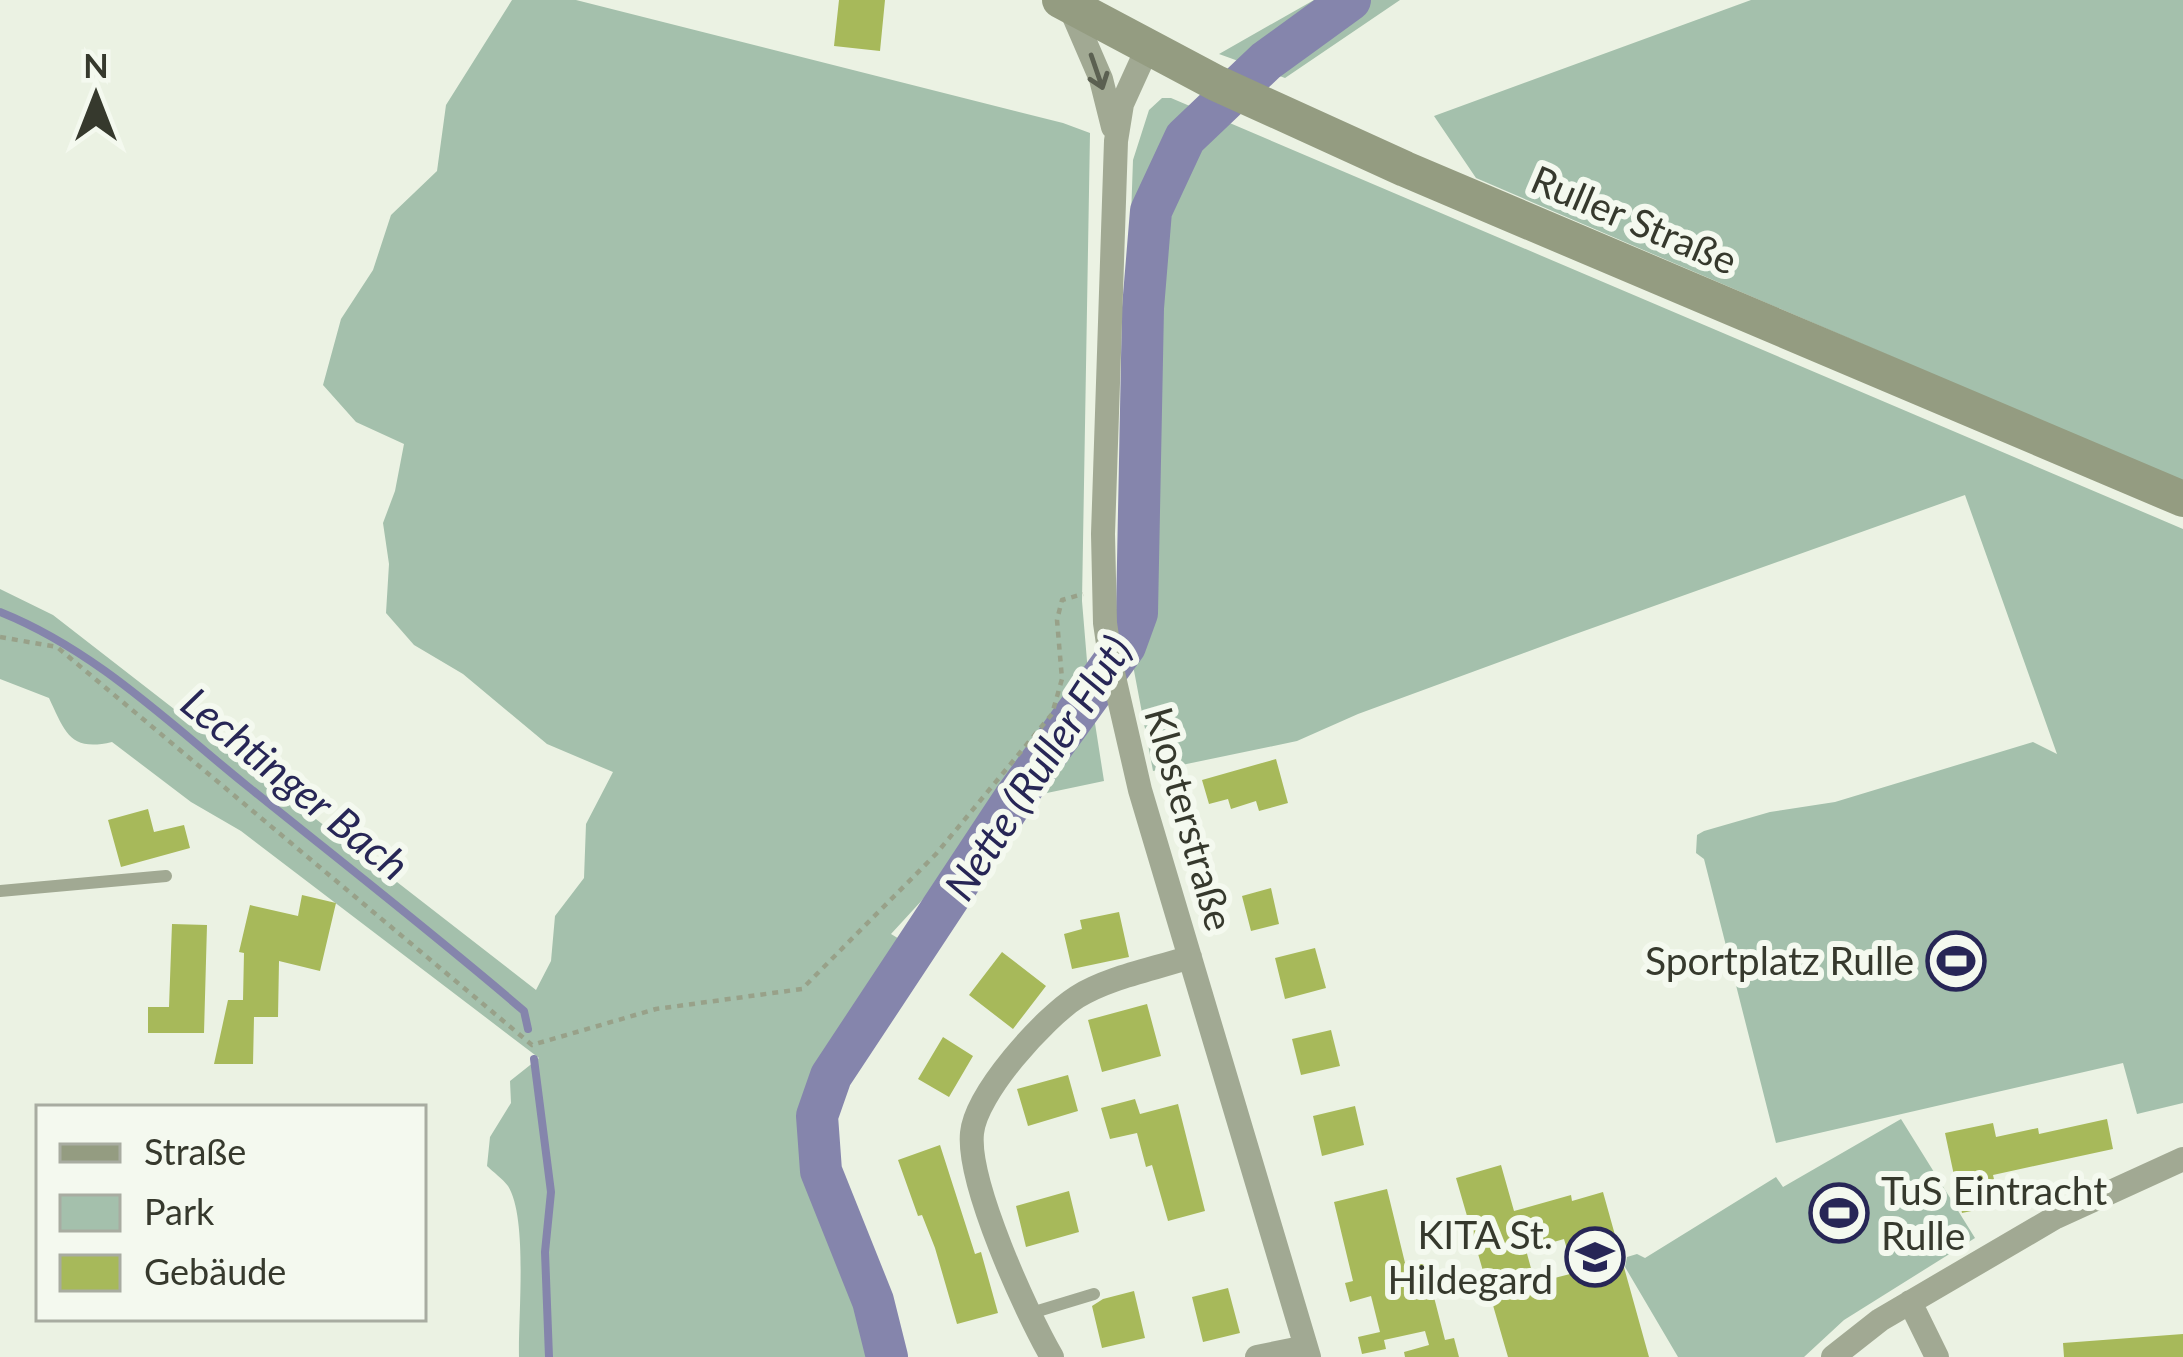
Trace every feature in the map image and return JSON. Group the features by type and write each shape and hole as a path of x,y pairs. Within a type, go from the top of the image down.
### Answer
{"main road":[{"name":"Ruller Straße","path":"1065,2 1216,83 1406,169 2183,499"}],"street":[{"name":"Klosterstraße","path":"1065,2 1101,79 1116,141"},
{"name":"Klosterstraße","path":"1147,49 1122,104 1116,141 1105,623 1140,790 1308,1352"},
{"path":"1052,1357 1027,1314 973,1158 972,1130 981,1106 1044,1022 1081,994 1190,957"},
{"path":"1833,1357 1910,1302 2056,1217 2183,1159"},
{"path":"1910,1302 1937,1357"},
{"path":"1257,1357 1308,1352"}],"lane":[{"path":"0,892 166,876"},
{"path":"1027,1314 1094,1294"}],"path":[{"path":"0,637 57,647 532,1045 656,1009 802,989 936,854 1052,714 1062,679 1057,620 1062,600 1103,593"}],"green space":[{"path":"512,0 576,0 1090,133 1082,601 1104,781 1014,800 891,934 916,949 831,1077 817,1116 821,1171 873,1301 880,1357 519,1357 518,1220 508,1186 487,1166 490,1137 511,1103 510,1081 539,1058 241,831 191,802 112,742 87,744 71,737 49,698 0,679 0,589 53,615 536,990 551,961 555,916 584,878 586,824 613,772 547,744 463,674 414,645 386,613 389,564 383,523 404,444 356,422 323,385 341,319 373,270 391,215 437,171 446,105"},
{"path":"1314,0 1400,0 1285,78 1219,54"},
{"path":"1751,0 2183,0 2183,482 1476,178 1434,116"},
{"path":"1162,98 2183,529 2183,1103 2137,1114 2123,1063 1776,1143 1704,859 1696,853 1697,835 1770,812 1835,802 2033,742 2057,754 1965,495 1358,714 1297,741 1153,771 1118,586 1133,160 1149,110"},
{"name":"TuS Eintracht Rulle","path":"1901,1119 1975,1238 1844,1320 1804,1357 1678,1357 1625,1267 1627,1257 1645,1258 1776,1177 1783,1187"}],"building":[{"path":"839,0 885,0 880,51 834,46"},
{"path":"1276,759 1288,803 1259,811 1256,801 1231,809 1228,799 1209,804 1202,780"},
{"path":"148,809 154,832 184,825 190,848 121,867 108,820"},
{"path":"1271,888 1279,924 1251,931 1242,896"},
{"path":"302,895 336,903 320,971 279,961 278,1017 254,1017 253,1064 214,1064 228,1000 243,1000 244,953 239,952 250,905 298,916"},
{"path":"1119,912 1129,957 1072,969 1064,934 1082,929 1080,920"},
{"path":"172,924 207,925 204,1033 148,1033 148,1007 169,1007"},
{"path":"1315,948 1326,988 1285,999 1275,958"},
{"path":"1002,952 1046,986 1013,1029 969,995"},
{"path":"1147,1004 1161,1056 1102,1072 1088,1020"},
{"path":"1331,1030 1340,1066 1301,1075 1292,1039"},
{"path":"943,1037 973,1056 949,1097 918,1079"},
{"path":"1068,1075 1078,1111 1028,1126 1017,1089"},
{"path":"1135,1099 1140,1114 1178,1104 1205,1211 1168,1221 1137,1133 1110,1139 1101,1108"},
{"path":"1355,1106 1364,1145 1322,1156 1313,1116"},
{"path":"2107,1119 2113,1149 1993,1175 2000,1205 1962,1213 1945,1133 1993,1123 1996,1137 2038,1128 2039,1134"},
{"path":"940,1145 975,1254 981,1252 998,1313 957,1324 935,1248 898,1160"},
{"name":"KITA St. Hildegard","path":"1501,1165 1514,1211 1571,1195 1572,1201 1603,1192 1649,1357 1508,1357 1456,1178","holes":["1564,1239 1574,1273 1535,1283 1526,1250"]},
{"path":"1387,1189 1406,1267 1425,1262 1445,1340 1454,1338 1459,1357 1405,1357 1404,1352 1429,1345 1425,1331 1384,1340 1386,1349 1362,1354 1358,1337 1380,1332 1371,1296 1350,1302 1345,1283 1353,1281 1334,1202"},
{"path":"1069,1191 1079,1232 1026,1247 1016,1206"},
{"path":"1228,1288 1240,1333 1203,1342 1192,1297"},
{"path":"1134,1291 1145,1338 1102,1348 1092,1306"},
{"path":"2183,1334 2183,1357 2064,1357 2063,1343"}],"waterway":[{"name":"Nette (Ruller Flut)","path":"887,1357 873,1301 821,1171 817,1116 831,1076 1014,799 1125,646 1137,613 1143,308 1151,211 1185,138 1266,61 1350,0"},
{"name":"Lechtinger Bach","path":"0,612 68,646 129,689 524,1011 528,1029"},
{"name":"Lechtinger Bach","path":"534,1059 551,1192 545,1252 549,1357"}],"place":[{"name":"Sportplatz Rulle","path":"1956,961"},
{"name":"TuS Eintracht Rulle","path":"1839,1213"},
{"name":"KITA St. Hildegard","path":"1595,1257"}]}
